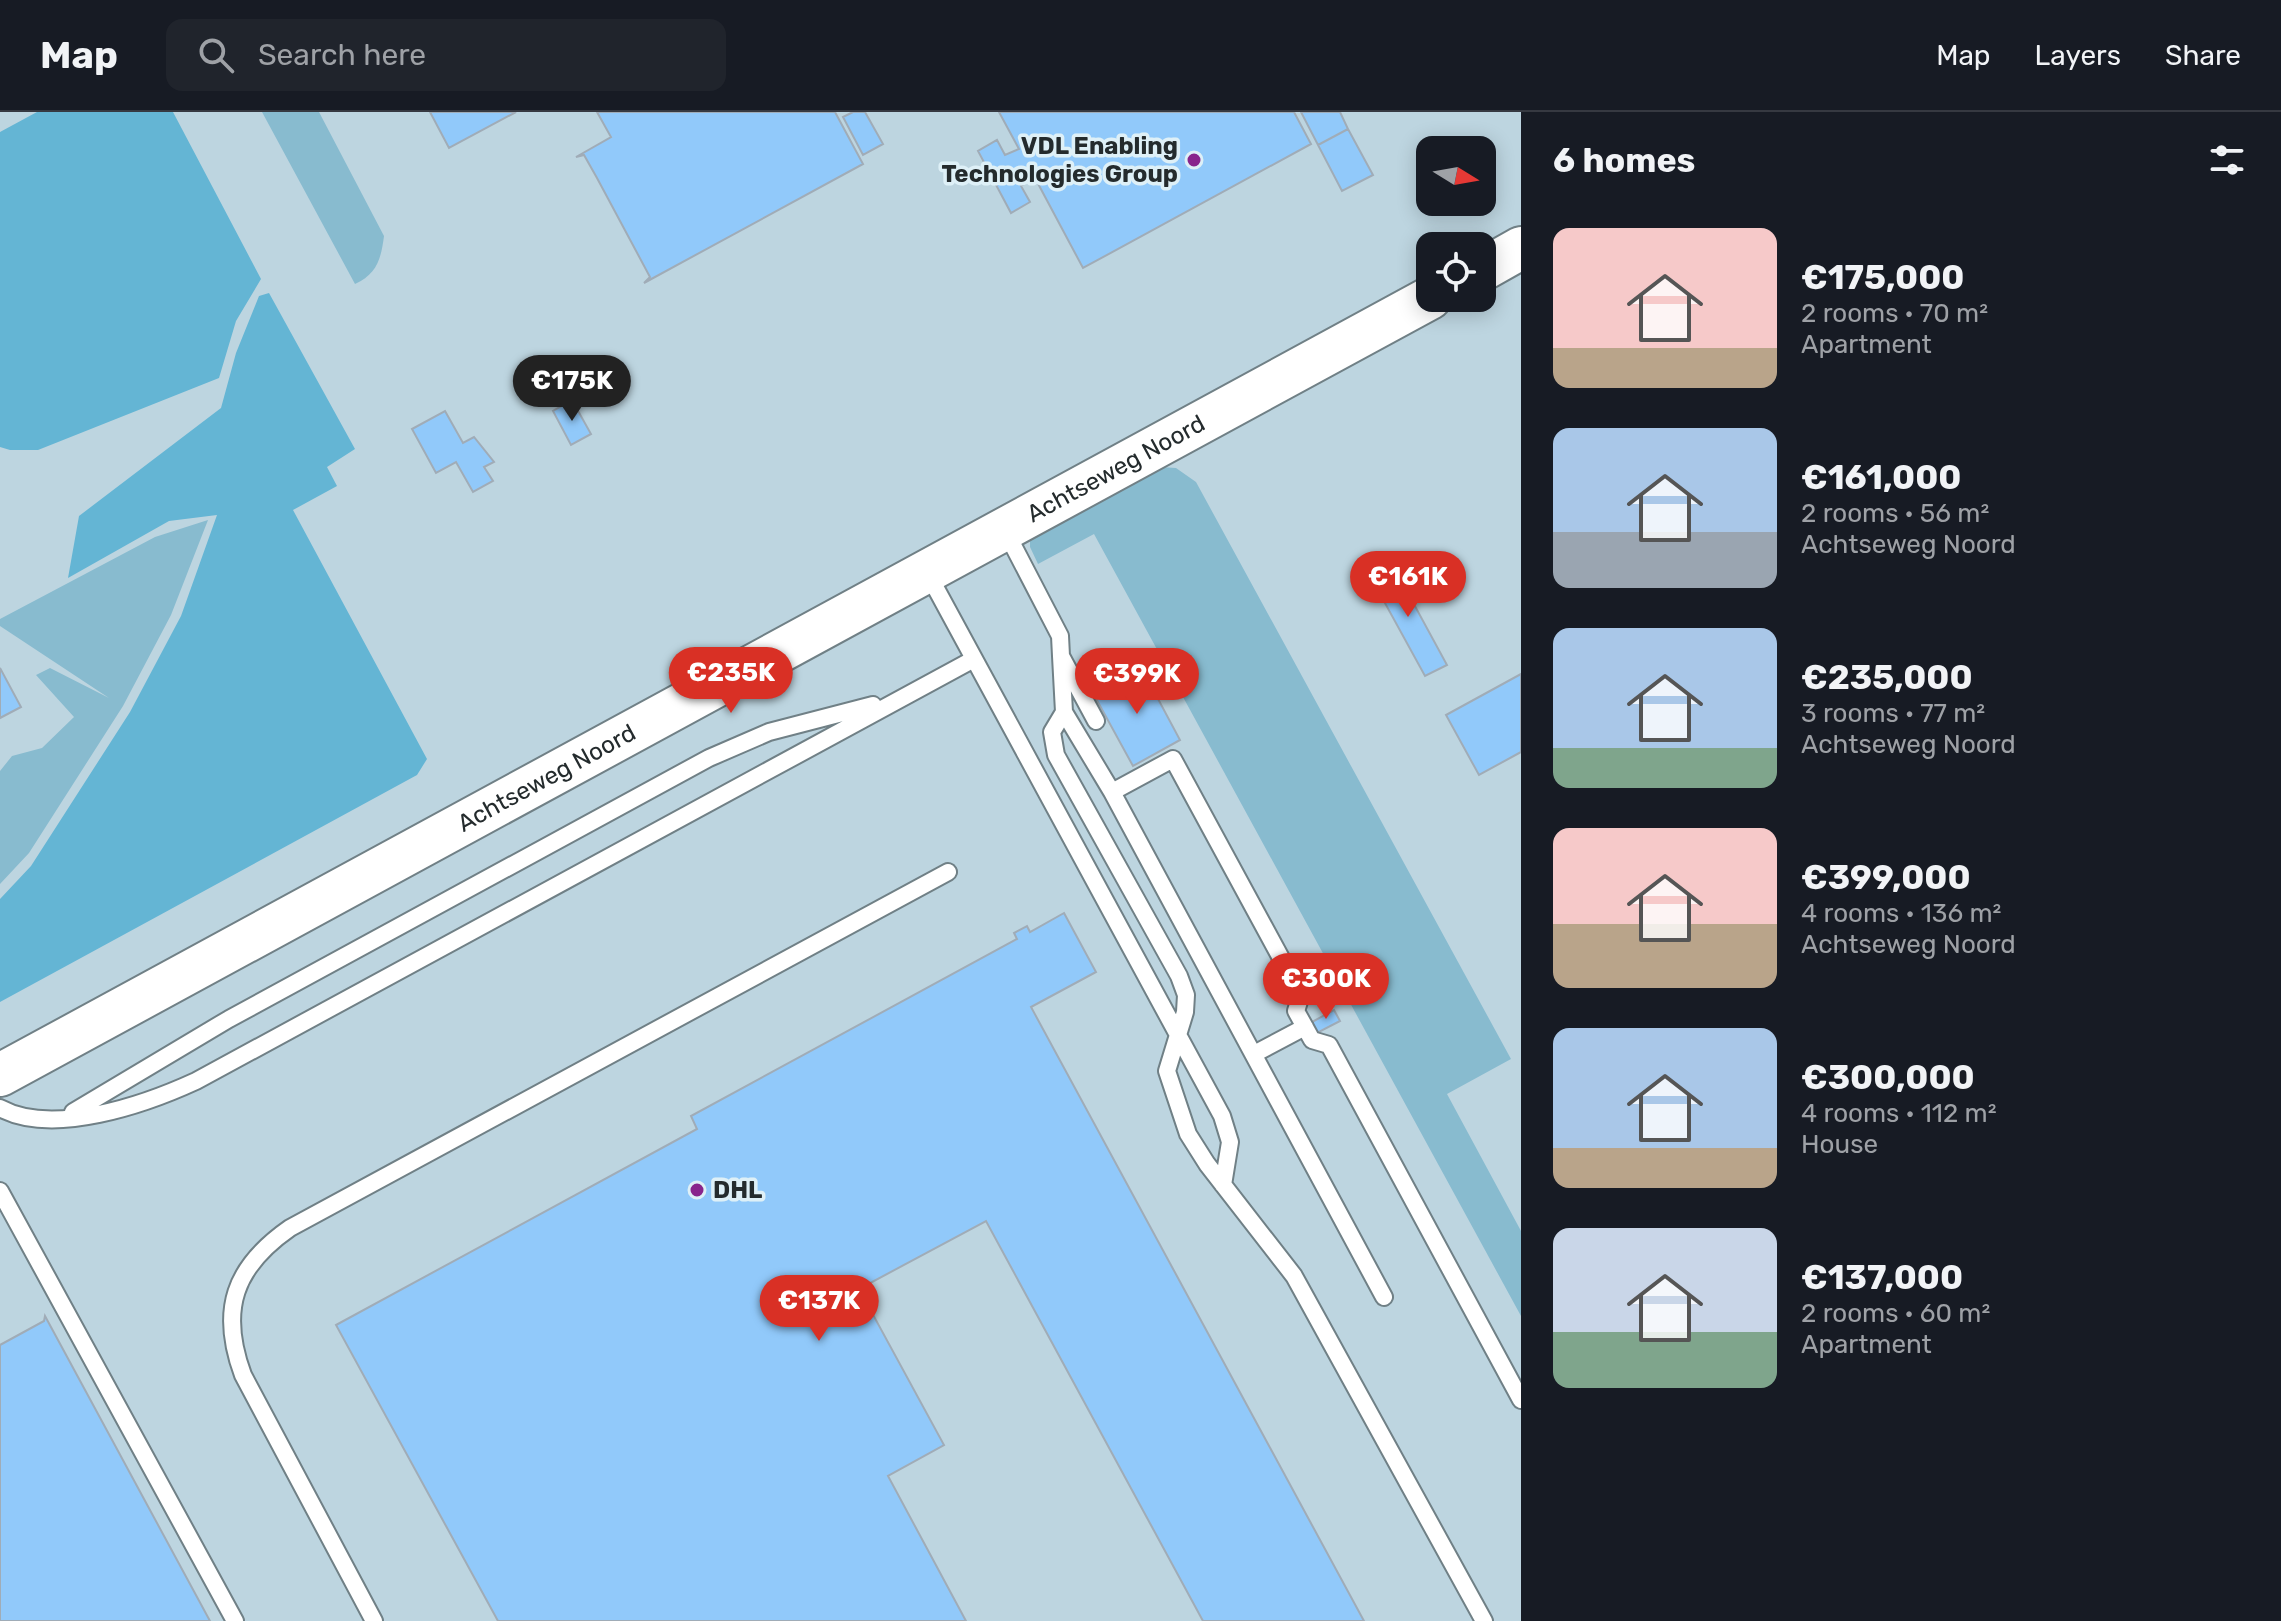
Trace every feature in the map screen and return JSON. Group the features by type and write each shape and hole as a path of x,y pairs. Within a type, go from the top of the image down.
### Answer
{"street":[{"path":"1496,262 1521,248"},
{"name":"Achtseweg Noord","path":"0,1075 1416,306"}],"lane":[{"path":"1004,529 1060,636 1064,712 1112,792 1384,1297"},
{"path":"927,571 1228,1130 1230,1142 1223,1185"},
{"path":"1061,656 1096,721"},
{"path":"0,1108 26,1117 124,1110 196,1081 974,659"},
{"path":"52,1117 91,1104 229,1019 709,758 769,732 899,699"},
{"path":"1064,712 1055,723 1051,742 1179,976 1186,995 1185,1012 1169,1058 1168,1083 1188,1134 1223,1185 1294,1276 1484,1621"},
{"path":"1112,792 1173,759 1301,995 1296,1011 1312,1040 1329,1045 1521,1400"},
{"path":"374,1621 243,1375 235,1354 232,1305 242,1274 261,1248 290,1228 948,872"},
{"path":"1254,1054 1305,1027"},
{"path":"0,1191 235,1621"}],"shaded area":[{"path":"0,112 1521,112 1521,1621 0,1621"},
{"path":"37,112 173,112 261,279 236,321 219,378 38,450 10,450 0,447 0,132"},
{"path":"262,112 319,112 384,236 377,265 368,276 355,284"},
{"path":"269,293 355,449 327,467 337,486 293,510 427,759 417,775 0,1002 0,899 31,866 130,712 181,616 217,515 169,521 68,578 79,516 221,408 236,353 259,296"},
{"path":"1160,467 1176,468 1196,482 1511,1059 1447,1094 1521,1231 1521,1316 1094,534 1038,564 1030,547 1030,538"},
{"path":"208,520 171,615 123,706 29,853 0,884 0,771 12,756 42,748 74,717 36,675 50,668 109,698 0,626 0,619 155,537"}],"building":[{"path":"430,112 516,112 449,148"},
{"path":"597,112 835,112 863,164 644,283 650,277 597,178 584,155 576,157 611,137"},
{"path":"853,112 865,112 883,144 863,155 843,117"},
{"path":"999,112 1294,112 1311,144 1083,268 1035,178 1021,186 1030,202 1011,213 978,151 997,140 1005,155 1019,149"},
{"path":"1301,112 1340,112 1348,129 1318,145"},
{"path":"1348,129 1373,175 1342,191 1318,145"},
{"path":"572,400 591,434 571,445 553,411"},
{"path":"445,411 463,443 474,437 494,462 484,467 493,481 473,492 456,462 436,473 412,429"},
{"path":"1391,562 1447,665 1425,676 1369,574"},
{"path":"1141,667 1180,740 1133,766 1093,693"},
{"path":"0,668 21,707 0,718"},
{"path":"1521,674 1521,752 1479,775 1446,715"},
{"path":"1064,913 1096,972 1031,1007 1364,1621 1203,1621 986,1221 859,1289 944,1445 888,1476 966,1621 498,1621 336,1325 697,1129 691,1116 1017,939 1014,933 1027,926 1030,932"},
{"path":"1334,1010 1340,1021 1317,1033 1312,1022"},
{"path":"45,1316 210,1621 0,1621 0,1345 44,1321"}],"place":[{"name":"VDL Enabling Technologies Group","path":"1194,160"},
{"name":"DHL","path":"697,1190"}]}
